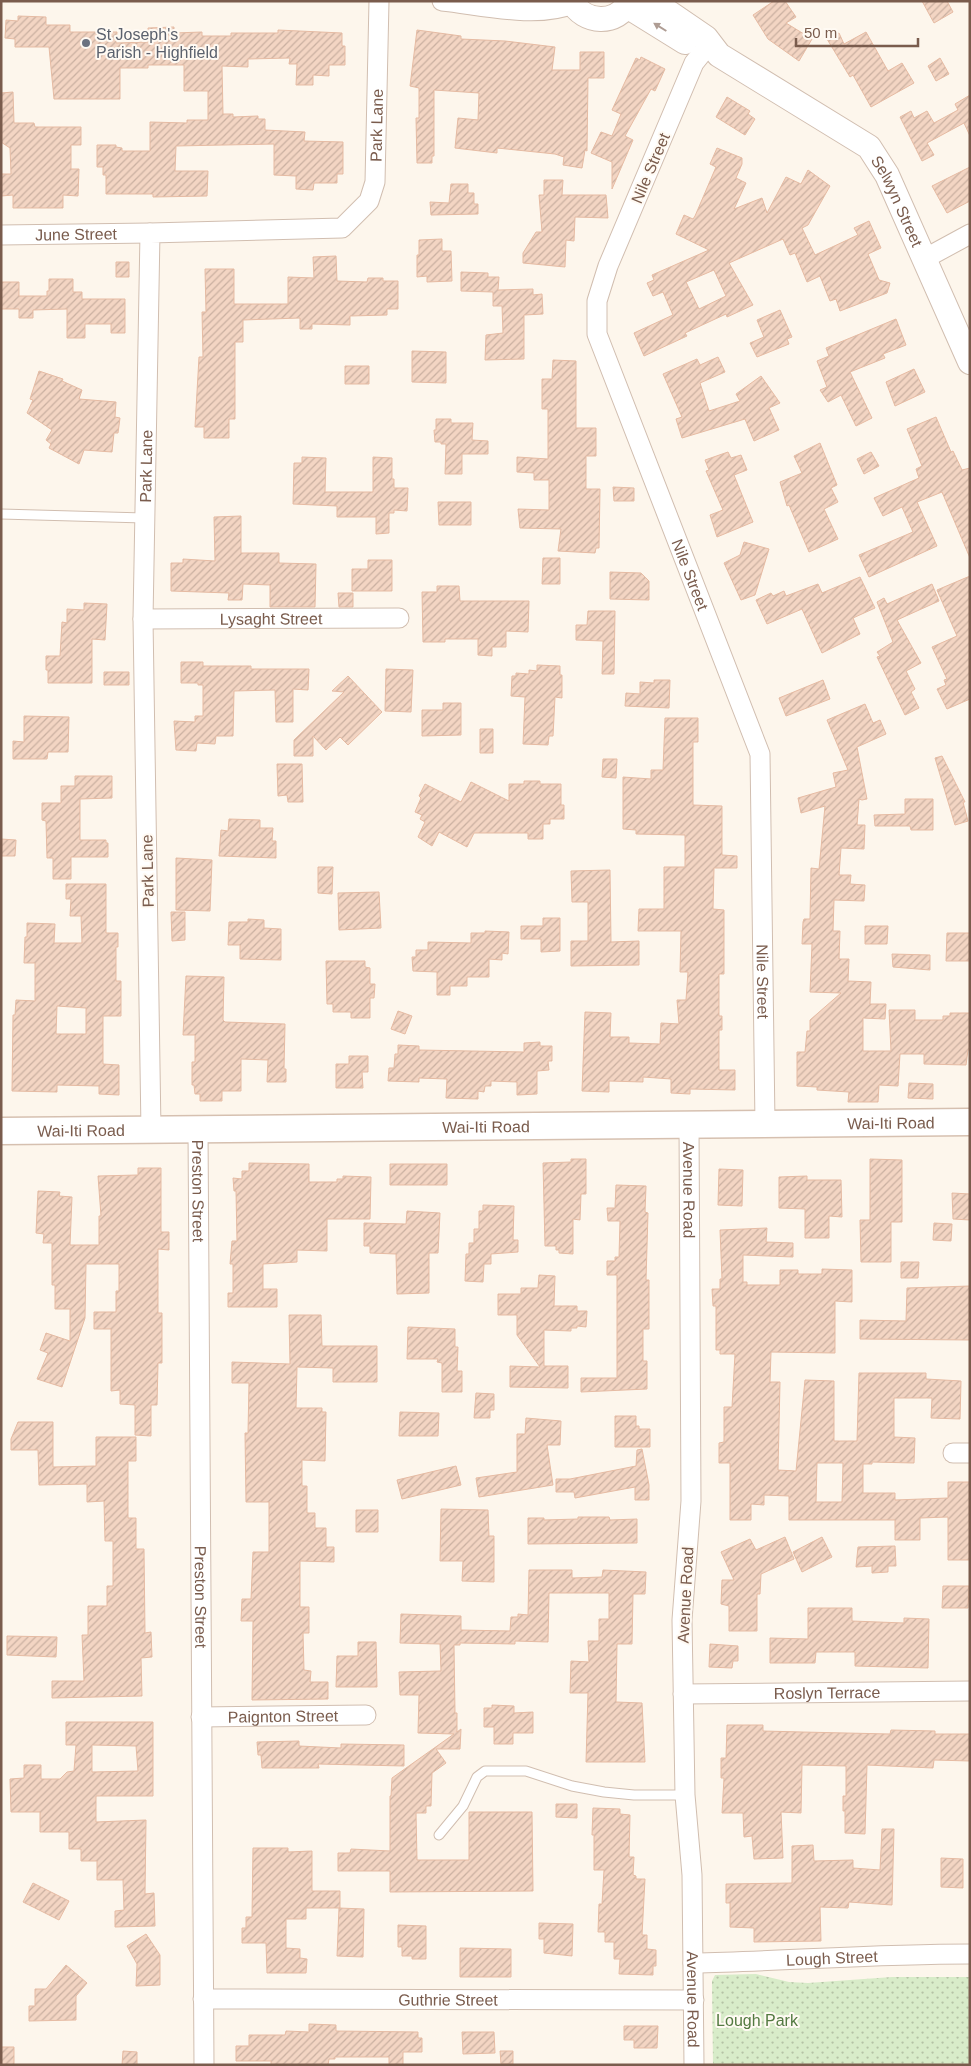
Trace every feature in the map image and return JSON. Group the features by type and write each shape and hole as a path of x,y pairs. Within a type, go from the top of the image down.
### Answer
{"main road":[{"name":"Wai-Iti Road","path":"1,1131 970,1122"}],"street":[{"name":"Park Lane","path":"151,1130 143,619 150,233 342,228 369,201 375,182 379,1"},
{"path":"442,1 528,11 553,10 572,2 579,12 588,18 599,20 619,14 628,4"},
{"name":"Selwyn Street","path":"652,1 706,38 710,54"},
{"name":"Selwyn Street","path":"628,4 869,147 887,175 970,362"},
{"name":"Nile Street","path":"710,54 694,63 608,266 597,301 597,334 760,754 765,1124"},
{"name":"June Street","path":"1,235 150,233"},
{"path":"924,259 970,234"},
{"name":"Lysaght Street","path":"143,619 399,618"},
{"name":"Avenue Road","path":"689,1125 691,1454 690,1501 682,1620 685,1795 692,1875 694,2065"},
{"name":"Preston Street","path":"198,1129 204,2065"},
{"name":"Roslyn Terrace","path":"683,1694 970,1691"},
{"name":"Paignton Street","path":"201,1716 366,1716"},
{"name":"Lough Street","path":"693,1964 813,1960 878,1955 970,1954"},
{"name":"Guthrie Street","path":"203,1999 694,2000"}],"lane":[{"path":"1,514 144,518"},
{"path":"439,1834 462,1806 477,1777 485,1771 526,1772 572,1786 604,1792 634,1795 685,1795"}],"green space":[{"name":"Lough Park","path":"756,1974 789,1982 808,1983 892,1977 970,1977 970,2065 713,2065 712,1981 715,1975"}],"building":[{"path":"774,1 785,1 796,17 786,23 812,39 799,61 768,39 753,15"},
{"path":"922,1 947,1 953,12 934,23"},
{"path":"18,16 46,17 46,25 70,25 70,32 117,32 116,43 148,42 148,28 174,27 174,33 202,32 202,36 231,36 231,33 278,33 278,30 342,33 342,46 345,46 345,65 329,65 329,76 313,75 313,85 296,85 297,64 289,64 290,58 248,59 248,67 222,66 223,114 233,114 233,117 258,116 258,119 265,119 265,130 305,132 304,141 343,142 343,174 337,174 337,183 314,183 313,190 296,189 296,176 274,175 274,144 176,146 175,171 208,171 207,196 153,197 153,194 106,194 106,175 103,175 103,167 97,167 97,145 116,145 116,147 122,148 122,151 150,151 150,122 187,123 187,120 208,120 208,91 184,91 184,65 148,65 148,68 120,68 120,99 54,99 49,47 15,47 15,39 5,38 6,20 18,21"},
{"path":"417,30 461,36 461,39 505,41 555,47 552,70 580,70 580,52 604,52 604,78 588,78 587,151 585,150 582,168 563,165 564,157 555,154 497,148 497,153 455,148 458,118 478,120 479,93 434,90 434,156 432,156 432,163 417,163 416,118 419,118 419,88 410,86"},
{"path":"866,32 888,71 902,63 914,83 871,107 853,75 850,77 827,39 839,33 844,44"},
{"path":"641,57 665,69 655,91 651,89 625,136 633,140 612,189 612,162 591,153 601,132 612,136 621,114 612,110 636,58 640,60"},
{"path":"940,58 949,74 936,81 928,66"},
{"path":"13,92 14,123 34,123 35,127 81,127 81,145 71,145 71,169 79,169 78,196 63,195 63,208 13,208 13,195 1,196 1,174 11,174 10,148 1,142 1,93"},
{"path":"970,95 970,136 964,123 927,143 934,155 922,161 900,117 911,111 914,118 927,111 934,123 958,110 955,104"},
{"path":"727,97 750,111 748,114 755,119 745,135 716,117"},
{"path":"717,148 742,158 742,164 736,178 746,183 734,209 762,198 767,213 786,177 801,184 808,170 830,186 808,225 802,228 815,255 858,235 854,228 869,221 881,248 868,254 879,280 890,283 887,293 840,311 836,299 830,301 820,276 807,282 795,253 790,255 783,239 729,263 753,305 727,317 726,314 685,333 687,336 644,356 634,333 673,315 663,292 653,296 647,283 654,280 652,275 709,250 676,234 684,215 693,219 695,216 716,167 710,164","holes":["714,270 726,296 699,309 686,282"]},
{"path":"970,167 970,201 947,213 932,186"},
{"path":"544,180 563,180 562,195 606,195 608,218 575,217 574,241 566,240 565,267 523,263 523,253 536,232 542,232 539,195 544,195"},
{"path":"451,184 468,184 468,193 474,193 474,204 478,204 478,214 431,215 430,202 449,203"},
{"path":"442,239 442,251 451,251 452,281 427,282 427,276 417,277 419,240"},
{"path":"336,256 337,281 367,282 368,278 383,278 383,281 398,281 398,309 387,309 387,315 350,316 350,325 312,324 312,329 300,329 300,318 243,320 243,342 235,342 235,419 229,419 229,438 204,438 204,427 195,427 199,357 203,357 202,312 206,312 205,269 234,269 234,304 288,304 288,277 314,278 313,257"},
{"path":"116,262 129,262 129,277 116,277"},
{"path":"461,272 488,273 488,277 499,277 498,290 533,289 533,295 542,294 543,314 524,315 524,359 485,360 486,335 503,333 502,306 493,306 493,292 461,291"},
{"path":"49,279 73,279 73,292 82,292 82,299 125,299 125,333 111,333 111,324 85,324 85,338 67,338 67,309 33,310 33,318 19,318 19,309 1,309 1,282 19,282 19,296 47,296"},
{"path":"780,310 792,337 787,339 789,344 757,357 750,343 764,337 757,320"},
{"path":"896,319 906,345 883,354 885,358 850,372 872,418 856,426 841,395 828,402 820,390 827,387 817,361 829,356 826,348"},
{"path":"412,351 446,352 446,383 412,382"},
{"path":"718,357 725,372 700,383 709,411 740,401 736,394 761,376 780,403 769,408 779,430 754,441 745,419 682,438 676,419 682,417 663,374 697,359 700,365"},
{"path":"553,360 576,361 576,428 596,428 596,456 586,456 586,489 600,489 599,548 596,548 595,553 558,551 561,529 520,528 518,509 549,510 549,480 534,480 534,473 517,472 517,457 548,459 548,409 542,409 542,379 552,379"},
{"path":"345,366 369,366 369,384 345,384"},
{"path":"914,369 925,392 895,406 886,382"},
{"path":"39,371 63,379 62,381 82,390 79,399 116,402 115,417 120,418 118,433 114,433 112,452 84,450 79,464 49,448 51,444 46,440 52,430 27,413 33,400 30,399"},
{"path":"936,417 951,452 953,451 962,470 970,468 970,558 942,492 917,502 937,546 869,577 859,555 913,532 902,507 883,516 874,498 919,478 916,469 922,466 907,429"},
{"path":"436,419 451,419 451,423 473,423 472,440 488,441 488,454 462,454 462,474 445,474 446,444 435,442 434,430 436,430"},
{"path":"820,443 837,485 831,488 838,502 824,509 838,539 809,552 789,505 787,506 780,482 802,473 794,456"},
{"path":"728,452 731,458 741,455 747,470 734,475 753,522 717,537 710,515 723,510 706,471 709,470 705,460"},
{"path":"871,452 879,466 864,474 857,459"},
{"path":"302,457 326,458 325,492 373,492 373,457 392,458 394,488 408,488 407,511 394,510 394,513 389,513 389,533 376,534 376,517 337,517 337,506 293,504 294,463 302,463"},
{"path":"613,487 634,488 634,501 614,501"},
{"path":"438,502 471,502 471,525 439,525"},
{"path":"241,516 241,553 279,553 279,563 316,564 315,607 270,607 270,585 243,584 242,600 228,600 229,593 171,591 171,563 183,563 183,559 215,561 214,517"},
{"path":"744,542 769,549 755,595 741,600 724,563 740,555"},
{"path":"543,558 560,558 560,584 542,584"},
{"path":"368,560 392,560 392,591 352,591 352,569 368,569"},
{"path":"610,572 641,573 649,581 649,600 610,599"},
{"path":"970,576 970,699 947,709 937,689 946,685 944,680 947,679 932,647 957,636 937,590"},
{"path":"860,577 875,608 853,618 860,634 822,653 802,609 767,624 756,600 771,593 773,596 784,591 786,596 818,584 822,593"},
{"path":"932,584 939,601 897,620 921,663 906,671 915,689 911,692 919,708 905,715 877,657 880,656 877,652 893,642 877,602 884,598 887,604"},
{"path":"437,586 459,586 460,601 529,601 528,632 506,631 506,647 492,647 492,656 478,655 478,639 445,639 445,642 423,642 422,592 437,592"},
{"path":"338,593 353,593 353,607 339,607"},
{"path":"84,603 107,604 105,640 92,639 92,683 48,683 46,656 60,656 62,622 67,623 67,609 84,610"},
{"path":"588,611 615,611 614,674 602,674 603,641 576,640 576,625 587,625"},
{"path":"181,662 203,662 203,666 251,666 251,669 309,669 308,690 293,689 293,722 276,722 275,690 234,691 233,736 216,736 215,744 197,743 196,751 176,750 174,721 195,722 195,716 203,716 203,685 198,685 198,683 181,683"},
{"path":"537,665 560,666 560,675 562,675 562,698 555,697 553,736 549,736 548,745 523,744 525,697 511,696 512,676 516,676 516,673 529,674 529,670 537,671"},
{"path":"386,669 413,670 411,712 385,711"},
{"path":"104,672 129,672 129,685 104,685"},
{"path":"348,676 382,712 348,745 340,737 326,750 313,736 313,756 294,756 294,740 344,692 332,691"},
{"path":"654,680 670,680 669,708 625,706 626,693 640,694 640,682 654,683"},
{"path":"823,680 830,699 786,716 779,698"},
{"path":"443,703 461,703 461,735 422,736 422,710 443,710"},
{"path":"865,704 873,723 880,720 886,734 857,747 867,799 859,799 857,825 865,825 864,849 841,848 839,875 851,875 850,884 865,885 864,901 834,900 833,931 840,931 839,959 849,959 848,981 871,982 870,1004 886,1004 885,1019 863,1018 863,1051 891,1051 889,1010 915,1010 915,1020 943,1020 943,1016 950,1016 950,1013 970,1013 970,1050 968,1050 966,1065 924,1064 924,1054 900,1054 898,1086 879,1085 878,1102 848,1102 849,1092 817,1090 817,1087 797,1086 797,1052 805,1052 807,1031 810,1031 810,1020 841,993 810,992 812,944 802,944 803,922 804,919 810,919 811,868 819,869 825,806 801,813 798,798 836,787 833,773 848,770 827,720"},
{"path":"24,716 69,717 68,752 48,752 47,759 13,759 13,741 24,742"},
{"path":"665,718 698,718 698,742 693,742 693,805 722,806 722,855 737,856 737,868 714,868 713,909 724,910 724,974 719,974 719,1016 722,1016 722,1030 719,1030 719,1070 735,1070 735,1090 690,1089 690,1094 671,1093 671,1079 643,1077 643,1082 609,1081 609,1092 582,1091 585,1012 611,1013 610,1037 629,1037 629,1043 660,1044 661,1023 679,1024 677,1000 686,1000 688,972 680,972 681,931 638,931 639,909 664,909 664,867 685,867 685,835 636,834 636,830 623,829 623,777 651,779 651,770 663,770"},
{"path":"480,729 493,729 493,753 480,753"},
{"path":"942,756 965,802 963,802 968,821 955,825 935,758"},
{"path":"603,759 617,759 616,778 602,777"},
{"path":"277,764 302,764 303,802 288,802 287,795 278,796"},
{"path":"75,776 112,776 112,798 80,799 80,840 106,840 106,843 108,843 108,857 71,857 71,879 53,879 53,858 47,858 46,821 42,820 42,803 61,803 61,786 75,786"},
{"path":"524,781 540,781 540,784 561,784 561,805 564,805 564,819 550,819 550,824 543,824 543,839 528,839 528,833 474,833 467,847 439,832 432,846 418,837 425,822 420,819 422,815 415,812 421,798 419,796 425,784 461,802 471,782 509,801 509,784 524,784"},
{"path":"905,799 933,799 933,830 911,830 910,826 875,826 874,815 905,814"},
{"path":"229,819 260,820 260,828 273,828 272,841 276,841 276,858 219,856 221,830 228,831"},
{"path":"1,839 16,840 15,856 1,856"},
{"path":"176,858 212,860 210,911 176,910"},
{"path":"318,867 333,867 332,894 318,893"},
{"path":"610,870 611,942 639,941 639,965 571,966 571,941 588,941 588,902 572,902 571,871"},
{"path":"66,884 106,884 106,933 118,933 116,981 121,981 121,1016 103,1016 103,1064 119,1065 119,1095 99,1094 99,1086 57,1085 57,1092 12,1091 13,1015 15,1015 16,1000 35,1001 35,963 24,963 27,923 55,924 54,943 82,943 81,916 70,916 71,899 66,899","holes":["57,1006 86,1008 86,1034 56,1034"]},
{"path":"379,892 381,928 339,930 338,893"},
{"path":"171,912 185,912 185,940 172,941"},
{"path":"543,918 560,918 560,951 541,952 541,939 521,939 521,926 543,926"},
{"path":"248,919 264,920 264,928 281,929 281,960 240,959 240,945 228,945 229,922 248,922"},
{"path":"865,926 888,926 887,944 865,944"},
{"path":"485,931 509,932 508,954 502,953 502,960 489,959 489,977 467,977 467,986 450,986 450,995 437,995 437,972 413,971 412,957 416,957 416,950 428,950 428,942 471,943 471,933 485,933"},
{"path":"947,933 970,933 970,961 946,961"},
{"path":"892,954 930,955 930,970 893,967"},
{"path":"326,961 365,961 365,967 370,968 370,984 375,984 374,998 370,998 370,1018 351,1018 351,1012 333,1012 333,1004 327,1004"},
{"path":"186,976 224,977 223,1020 225,1022 285,1024 284,1069 286,1069 286,1082 267,1082 268,1060 241,1059 241,1091 222,1091 222,1101 200,1101 200,1094 195,1094 194,1085 192,1085 192,1062 195,1062 195,1035 183,1035"},
{"path":"398,1011 412,1016 405,1034 391,1029"},
{"path":"540,1042 540,1046 552,1046 552,1061 548,1061 549,1070 537,1071 537,1094 517,1095 517,1082 491,1081 491,1086 485,1086 484,1092 478,1091 478,1099 446,1098 447,1079 419,1078 419,1082 388,1081 389,1068 394,1068 395,1054 398,1054 398,1045 419,1046 419,1050 524,1052 524,1043"},
{"path":"349,1056 368,1056 368,1072 362,1072 363,1088 336,1088 336,1064 349,1064"},
{"path":"909,1083 933,1084 933,1099 908,1098"},
{"path":"571,1159 586,1159 586,1194 581,1194 580,1220 573,1219 573,1254 559,1253 559,1250 556,1250 556,1246 545,1246 543,1163 571,1162"},
{"path":"870,1159 902,1160 902,1222 891,1222 891,1262 861,1262 860,1220 870,1220"},
{"path":"249,1163 309,1164 309,1182 337,1182 337,1179 343,1179 343,1176 371,1177 370,1219 327,1219 327,1251 297,1250 297,1262 263,1264 263,1289 277,1289 277,1307 228,1307 228,1293 233,1293 233,1264 230,1264 232,1241 237,1241 236,1191 234,1191 233,1178 242,1179 242,1171 249,1171"},
{"path":"390,1164 447,1164 447,1185 390,1185"},
{"path":"138,1168 161,1168 161,1232 169,1232 169,1250 158,1249 158,1313 162,1313 162,1363 158,1363 157,1405 151,1405 151,1436 135,1435 135,1405 120,1404 120,1390 111,1391 111,1329 94,1329 94,1312 116,1312 116,1291 119,1291 119,1264 86,1264 85,1318 62,1387 37,1379 48,1353 40,1350 46,1333 70,1341 70,1309 55,1309 55,1285 52,1285 52,1243 43,1243 44,1234 36,1233 38,1191 60,1192 59,1196 72,1197 70,1245 99,1245 99,1216 101,1216 98,1176 138,1175"},
{"path":"719,1169 743,1170 742,1206 718,1205"},
{"path":"807,1176 807,1180 841,1180 842,1217 829,1216 829,1238 805,1238 805,1209 779,1208 779,1177"},
{"path":"616,1185 646,1186 645,1212 648,1213 646,1280 649,1280 649,1329 643,1329 643,1361 647,1361 647,1389 581,1392 581,1378 617,1378 617,1275 607,1275 607,1261 615,1261 615,1257 619,1257 620,1221 608,1221 607,1208 615,1208"},
{"path":"952,1193 970,1194 970,1220 953,1219"},
{"path":"483,1205 514,1206 513,1240 518,1240 518,1252 491,1254 491,1264 484,1264 483,1282 465,1281 466,1254 469,1254 469,1243 474,1243 474,1229 479,1229 479,1211 483,1211"},
{"path":"407,1211 440,1213 438,1253 429,1253 429,1293 397,1294 396,1254 370,1253 370,1246 364,1246 364,1223 406,1224"},
{"path":"934,1223 952,1224 951,1241 933,1240"},
{"path":"767,1228 766,1242 793,1243 793,1257 743,1255 743,1282 747,1282 747,1285 780,1285 780,1270 798,1270 798,1274 822,1274 822,1269 852,1270 852,1302 835,1301 835,1353 771,1352 770,1382 780,1382 778,1470 796,1471 805,1380 834,1381 834,1441 857,1441 859,1373 926,1373 926,1379 961,1381 960,1419 931,1418 932,1398 894,1398 894,1437 915,1438 914,1463 872,1462 872,1464 863,1464 863,1493 895,1493 895,1500 948,1498 948,1482 970,1482 970,1560 948,1560 948,1517 920,1518 920,1540 895,1540 895,1520 789,1520 789,1496 764,1495 764,1505 751,1504 751,1520 730,1520 730,1463 719,1463 719,1443 724,1442 724,1407 732,1407 735,1354 720,1354 720,1350 716,1350 716,1306 713,1306 712,1289 720,1289 720,1279 722,1279 720,1230","holes":["817,1463 843,1463 842,1502 816,1502"]},
{"path":"901,1262 919,1262 918,1278 901,1278"},
{"path":"539,1275 555,1276 554,1306 577,1306 577,1311 587,1311 586,1327 577,1326 577,1328 571,1328 571,1331 544,1330 544,1366 568,1366 568,1388 510,1387 510,1366 540,1367 517,1335 517,1315 498,1315 498,1294 521,1294 521,1288 538,1288"},
{"path":"970,1286 970,1340 860,1339 860,1320 906,1321 907,1288"},
{"path":"289,1315 321,1315 322,1346 377,1346 377,1382 333,1382 333,1368 297,1367 296,1408 322,1408 322,1412 326,1412 325,1461 302,1460 302,1486 307,1486 307,1513 315,1513 315,1528 326,1528 326,1547 334,1547 334,1562 300,1561 300,1607 309,1607 309,1633 303,1633 304,1670 311,1671 310,1682 328,1682 328,1699 252,1700 253,1621 241,1621 242,1599 251,1599 253,1552 269,1552 269,1502 246,1502 245,1433 248,1433 249,1383 232,1383 232,1362 290,1364"},
{"path":"408,1327 455,1329 455,1347 458,1347 457,1371 462,1371 462,1392 442,1392 442,1363 437,1362 438,1359 407,1359"},
{"path":"476,1393 494,1394 494,1410 490,1410 490,1418 474,1418"},
{"path":"400,1412 439,1413 438,1436 399,1436"},
{"path":"615,1416 636,1416 636,1426 639,1426 639,1429 650,1429 650,1447 615,1447"},
{"path":"526,1418 561,1421 560,1445 547,1445 553,1485 479,1497 476,1478 517,1472 517,1434 525,1434"},
{"path":"18,1422 53,1422 53,1467 96,1466 96,1437 136,1437 136,1461 128,1461 128,1518 136,1518 136,1549 144,1549 145,1633 151,1632 152,1657 141,1658 142,1696 52,1698 52,1681 84,1681 82,1635 88,1635 88,1606 107,1606 107,1586 113,1586 113,1541 105,1541 104,1501 87,1502 87,1484 39,1485 38,1450 11,1450 11,1439"},
{"path":"642,1449 649,1485 649,1500 635,1500 635,1487 575,1498 574,1492 556,1492 556,1479 570,1479 636,1466 637,1450"},
{"path":"456,1466 461,1485 402,1499 397,1480"},
{"path":"441,1509 488,1510 489,1536 494,1536 494,1582 462,1581 463,1561 440,1561"},
{"path":"356,1510 378,1510 378,1532 356,1532"},
{"path":"578,1517 609,1517 610,1520 637,1519 637,1543 528,1544 528,1518 544,1518 544,1520 578,1519"},
{"path":"785,1537 794,1559 761,1574 760,1594 757,1594 757,1631 729,1631 729,1606 721,1604 722,1580 734,1580 721,1552 750,1539 756,1550"},
{"path":"822,1537 832,1557 802,1572 793,1552"},
{"path":"895,1546 896,1566 888,1566 888,1572 872,1573 872,1566 856,1567 858,1547"},
{"path":"529,1570 572,1570 572,1578 602,1577 603,1570 646,1572 645,1594 633,1594 632,1644 617,1644 616,1702 642,1703 645,1762 586,1762 588,1693 570,1693 571,1661 589,1662 588,1641 599,1641 599,1619 609,1619 609,1593 549,1593 548,1642 515,1641 515,1644 460,1643 460,1645 454,1645 455,1713 457,1713 457,1732 461,1729 460,1749 436,1749 446,1763 432,1773 431,1806 426,1806 426,1813 416,1813 417,1860 469,1860 469,1812 532,1812 533,1891 390,1892 390,1871 338,1871 338,1853 350,1853 351,1849 390,1851 390,1796 392,1778 454,1734 418,1733 419,1695 400,1695 399,1672 441,1671 440,1644 400,1643 401,1614 461,1616 461,1630 510,1631 511,1617 518,1617 518,1614 528,1615"},
{"path":"943,1586 969,1586 968,1608 942,1608"},
{"path":"808,1608 852,1608 852,1621 904,1623 904,1618 929,1619 928,1668 855,1666 855,1652 816,1652 815,1663 770,1663 770,1638 808,1639"},
{"path":"7,1636 57,1637 56,1657 7,1655"},
{"path":"358,1642 376,1642 377,1687 336,1687 337,1656 358,1656"},
{"path":"710,1644 738,1646 738,1661 733,1661 732,1668 709,1667"},
{"path":"492,1705 514,1706 514,1713 533,1712 533,1733 513,1733 513,1744 494,1744 494,1727 484,1727 484,1708 492,1708"},
{"path":"66,1722 153,1722 153,1796 96,1796 96,1822 146,1820 145,1894 154,1893 155,1926 115,1927 115,1911 124,1910 123,1880 97,1880 97,1861 81,1861 81,1849 69,1849 69,1832 40,1832 40,1812 11,1812 10,1779 24,1778 24,1765 41,1765 41,1779 60,1779 67,1772 74,1771 76,1745 66,1745","holes":["92,1745 136,1746 138,1771 92,1772"]},
{"path":"727,1725 763,1725 763,1731 890,1734 891,1730 935,1731 935,1734 970,1734 970,1761 934,1760 933,1768 867,1765 865,1834 845,1833 843,1796 846,1796 846,1766 802,1765 801,1813 781,1812 783,1858 754,1859 752,1836 744,1837 743,1813 722,1813 724,1778 721,1778 721,1758 726,1758"},
{"path":"299,1741 299,1746 341,1748 341,1744 404,1745 404,1766 318,1764 319,1768 262,1768 257,1742"},
{"path":"556,1804 577,1804 577,1818 556,1817"},
{"path":"593,1808 620,1809 620,1814 630,1815 629,1857 634,1857 633,1875 636,1876 636,1879 645,1879 642,1935 647,1935 647,1949 656,1950 656,1966 653,1966 653,1975 619,1974 620,1959 614,1959 614,1942 605,1942 605,1932 598,1932 599,1904 602,1904 604,1870 594,1870"},
{"path":"882,1829 894,1829 892,1905 849,1902 848,1908 820,1907 821,1941 754,1942 754,1928 730,1927 730,1903 726,1903 726,1884 792,1883 792,1846 813,1845 814,1861 853,1860 853,1868 880,1870"},
{"path":"253,1848 288,1848 288,1852 312,1851 312,1891 340,1891 340,1908 306,1908 306,1919 286,1919 286,1948 300,1949 300,1958 307,1959 306,1973 267,1973 266,1943 242,1943 242,1928 246,1928 246,1917 252,1917"},
{"path":"941,1858 963,1859 963,1888 941,1887"},
{"path":"33,1883 69,1901 59,1920 23,1902"},
{"path":"339,1908 364,1909 363,1957 337,1956"},
{"path":"539,1923 573,1924 572,1956 544,1953 544,1939 539,1939"},
{"path":"398,1925 426,1926 426,1959 412,1959 412,1956 402,1956 402,1947 398,1947"},
{"path":"146,1934 160,1955 160,1985 136,1986 137,1964 127,1946"},
{"path":"460,1948 511,1949 511,1977 460,1977"},
{"path":"66,1965 87,1983 76,1996 76,2020 29,2021 29,2006 35,2006 35,1989 46,1989"},
{"path":"309,2024 336,2025 336,2031 418,2032 418,2038 422,2038 422,2052 403,2052 403,2065 389,2065 389,2057 335,2057 335,2059 329,2059 328,2065 271,2065 271,2061 236,2061 236,2046 249,2046 249,2035 285,2035 286,2031 309,2032"},
{"path":"624,2026 658,2026 657,2048 634,2048 634,2040 624,2040"},
{"path":"462,2032 494,2032 495,2053 463,2054"},
{"path":"1,2047 14,2047 14,2065 1,2065"},
{"path":"123,2051 137,2052 137,2065 122,2065"},
{"path":"500,2051 513,2051 513,2064 501,2064"}],"place":[{"name":"St Joseph's Parish - Highfield","path":"86,43"}]}
